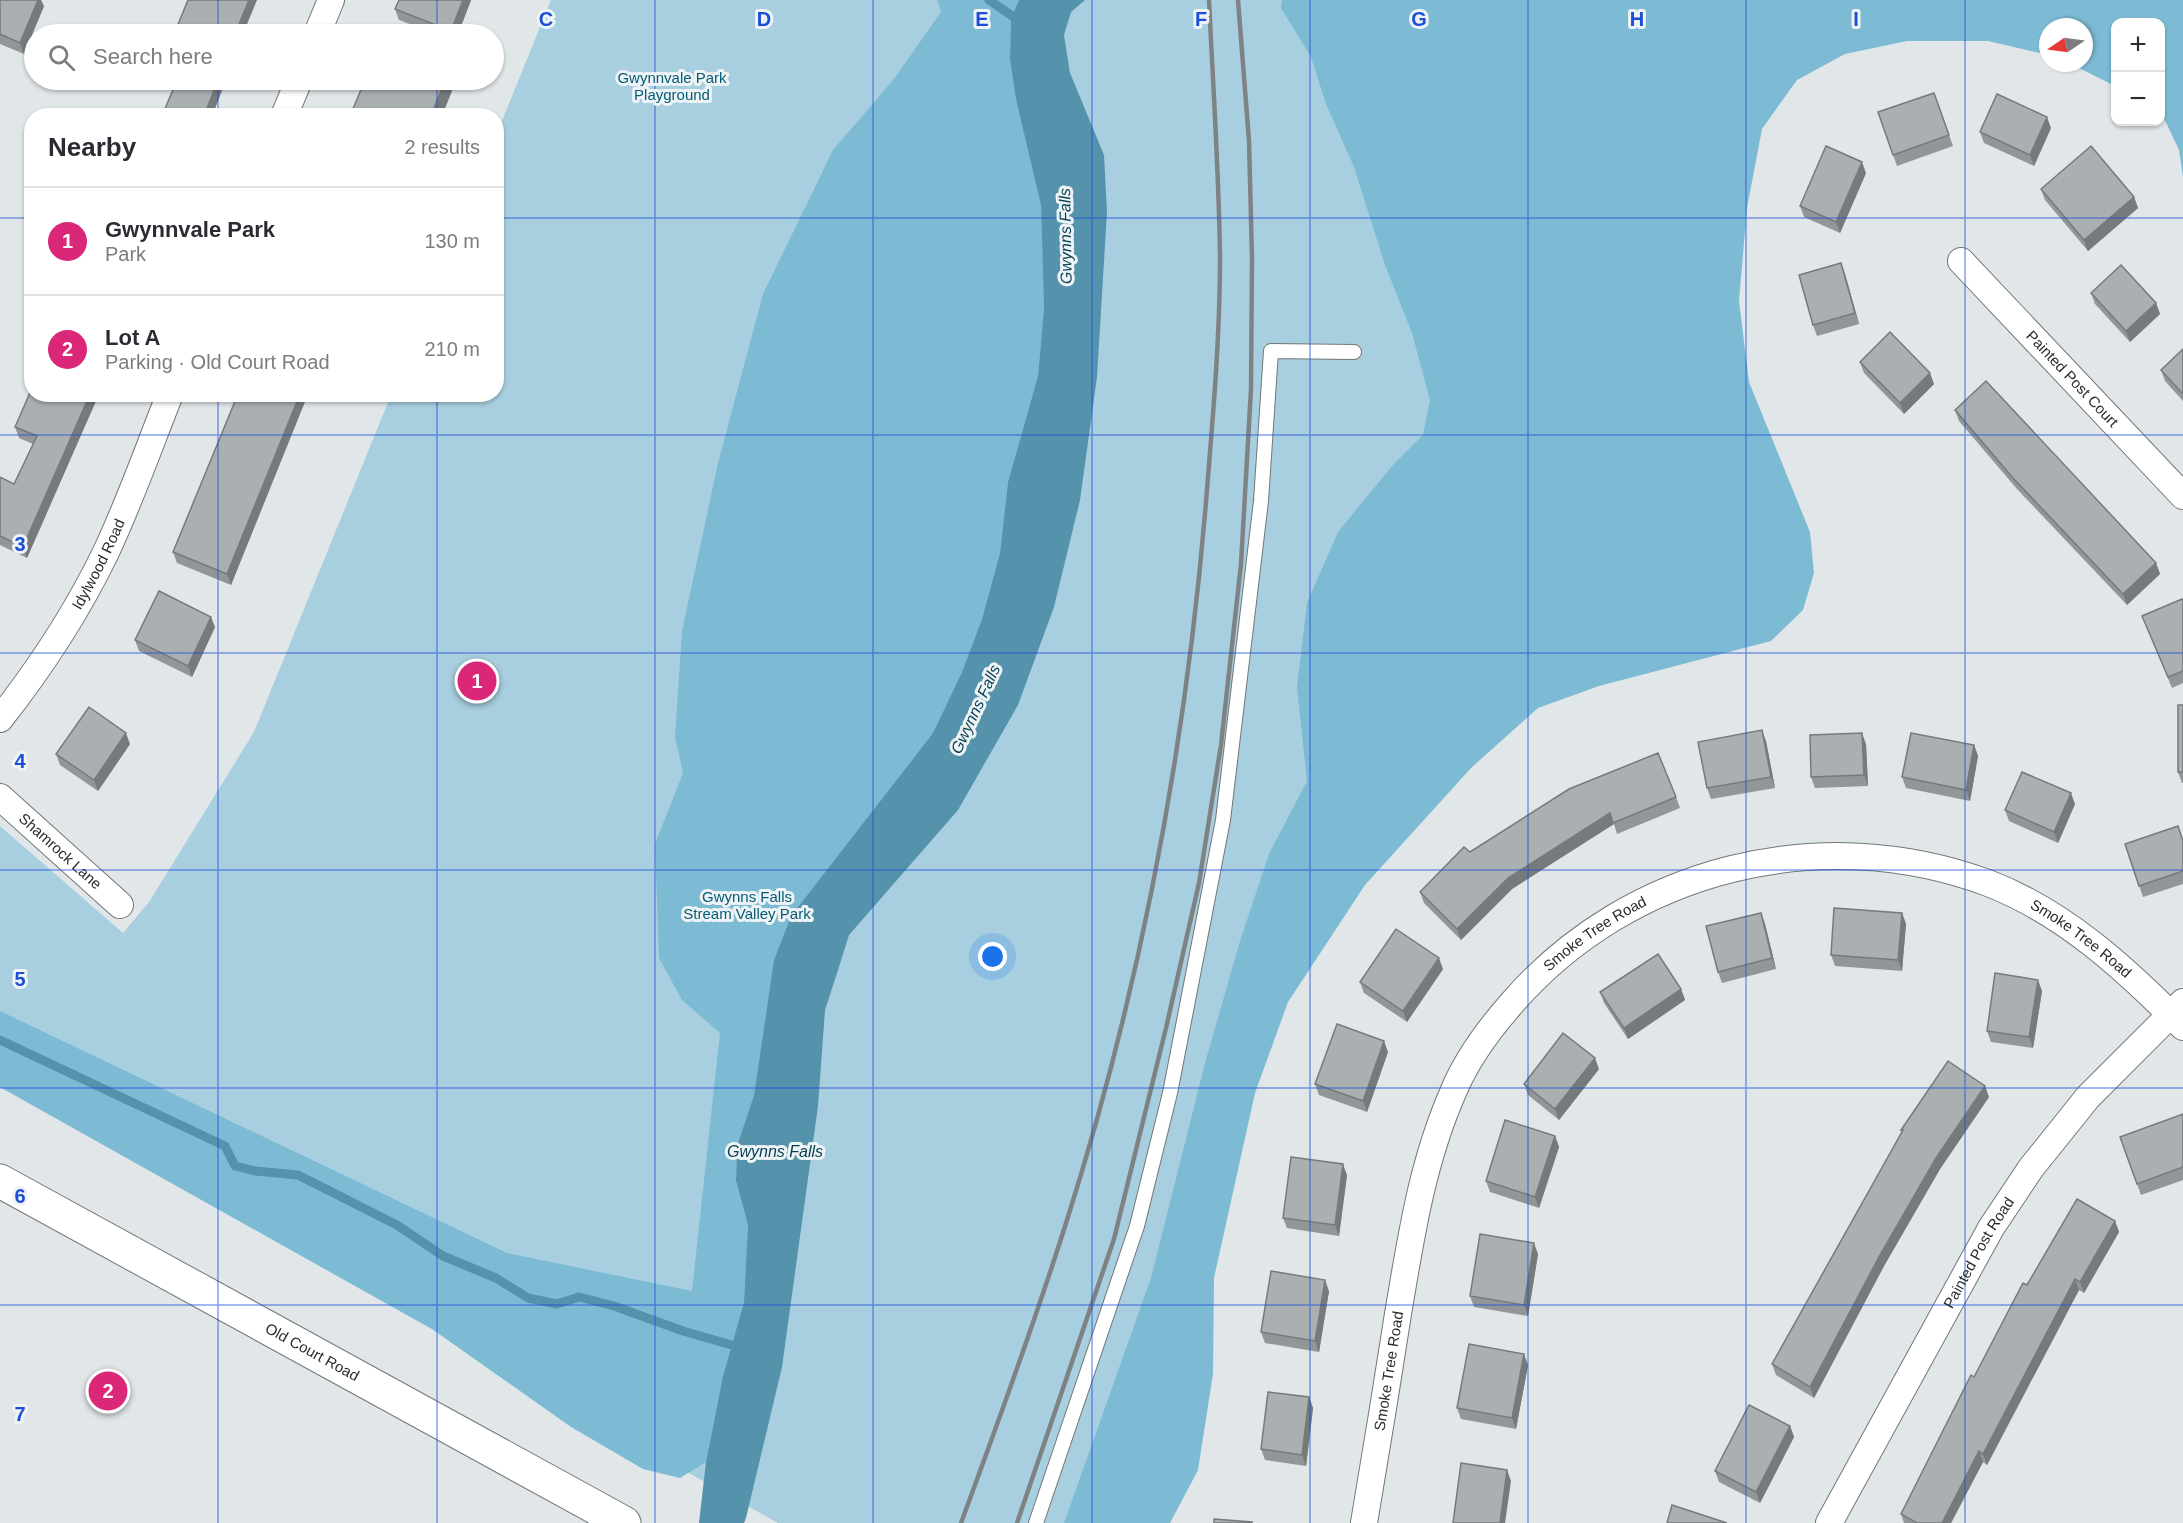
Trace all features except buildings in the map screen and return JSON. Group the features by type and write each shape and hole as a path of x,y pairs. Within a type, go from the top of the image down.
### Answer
{"main road":[{"name":"Old Court Road","path":"0,1181 624,1523"}],"street":[{"path":"321,24 331,0"},
{"path":"287,108 295,90"},
{"name":"Painted Post Court","path":"1961,261 2183,496"},
{"name":"Idylwood Road","path":"0,719 40,666 72,615 106,551 167,402"},
{"name":"Shamrock Lane","path":"0,797 120,905"},
{"name":"Smoke Tree Road","path":"1364,1523 1413,1223 1428,1157 1455,1087 1494,1024 1538,974 1591,931 1637,902 1705,877 1761,862 1817,855 1875,857 1935,866 1979,880 2041,909 2085,938 2179,1015"},
{"name":"Painted Post Road","path":"1829,1523 1991,1228 2031,1168 2088,1097 2179,1015"}],"lane":[{"path":"1036,1523 1137,1226 1170,1093 1223,820 1261,501 1271,351 1354,352"}],"green space":[{"name":"Gwynns Falls Stream Valley Park","path":"551,0 1665,0 1265,971 1139,1523 778,1523 0,1087 0,826 123,933 149,902 254,732 388,402 504,402 504,116"},
{"path":"937,0 1019,0 1011,18 1010,59 1041,205 1044,308 1038,376 1008,482 1000,553 982,619 962,672 933,733 791,916 774,960 754,1095 737,1146 736,1182 748,1225 744,1302 723,1376 706,1462 680,1478 643,1469 571,1427 432,1329 0,1087 0,1011 507,1253 692,1291 720,1033 682,1000 659,958 655,844 683,773 675,737 682,631 718,463 763,294 833,150 894,79 941,12"},
{"path":"1282,0 2183,0 2183,177 2179,150 2165,120 2165,18 2111,18 2111,84 2087,72 2093,72 2093,18 2039,18 2039,53 1988,41 1907,41 1845,54 1797,80 1762,129 1747,208 1739,301 1749,382 1810,532 1814,573 1803,610 1771,641 1599,686 1538,708 1471,768 1365,885 1288,1002 1255,1093 1214,1278 1213,1374 1198,1470 1170,1523 1064,1523 1151,1278 1205,1063 1240,941 1269,854 1307,781 1297,687 1307,603 1338,532 1392,466 1423,435 1430,400 1412,333 1385,265 1354,167 1326,104 1311,57 1281,8"}],"water":[{"name":"Gwynns Falls","path":"1019,0 1085,0 1071,12 1064,35 1070,73 1104,155 1107,212 1097,377 1080,500 1054,607 1018,705 958,810 849,935 825,1010 818,1106 782,1367 746,1518 744,1523 699,1523 706,1462 723,1376 744,1302 748,1225 736,1181 737,1146 754,1095 774,960 791,916 933,733 962,672 982,619 1000,553 1008,482 1038,376 1044,308 1041,205 1016,99 1010,59 1011,18"}],"waterway":[{"path":"989,0 1021,22"},
{"path":"0,1040 225,1146 235,1166 255,1171 298,1175 397,1225 443,1256 496,1278 528,1298 557,1304 579,1297 614,1306 683,1331 742,1348"}],"railway":[{"path":"961,1523 1042,1296 1094,1129 1140,945 1175,759 1200,571 1218,340 1219,226 1209,0"},
{"path":"1017,1523 1114,1239 1199,883 1221,745 1241,564 1251,389 1252,258 1249,141 1238,0"}],"place":[{"name":"Gwynnvale Park","path":"477,681"},
{"name":"Lot A","path":"108,1391"}],"park label":[{"name":"Gwynnvale Park Playground","path":"672,86"}]}
